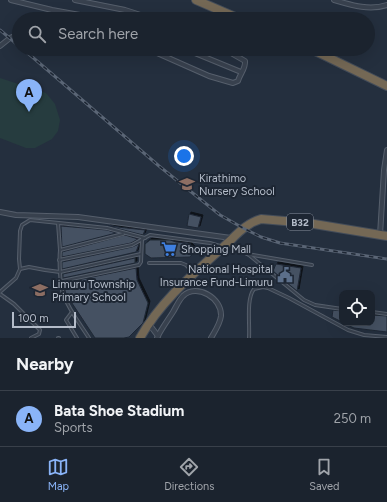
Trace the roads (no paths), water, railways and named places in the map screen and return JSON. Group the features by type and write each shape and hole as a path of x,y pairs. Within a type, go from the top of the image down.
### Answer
{"highway":[{"path":"196,0 224,12"},
{"path":"326,56 387,86"},
{"name":"B32","path":"140,338 171,296 249,223 260,219 308,223 383,235"}],"street":[{"path":"11,0 63,12"},
{"path":"75,0 131,12"},
{"path":"334,0 360,7 387,5"},
{"path":"0,46 12,37"},
{"path":"164,56 209,76 233,83 238,81 241,72 245,67 245,61 236,56"},
{"path":"202,56 241,72"},
{"path":"383,235 384,170 387,150"},
{"path":"0,212 16,215 78,217 228,243"},
{"path":"149,324 158,337 182,296 192,292 202,292 215,299 221,315 219,323 211,338"}],"lane":[{"path":"32,338 39,334 40,330 14,304 0,293 16,278 20,269 20,231 22,225 30,220 107,228 146,238"},
{"path":"58,223 60,250 59,260 63,294 72,312 90,338"},
{"path":"60,250 125,233"},
{"path":"59,260 132,245 150,235 210,243 228,243 246,253 304,300 315,305 339,308"},
{"path":"62,281 139,265 141,262 142,240"},
{"path":"246,253 312,265"},
{"path":"20,269 29,266 60,272 141,254"},
{"path":"150,263 181,263 186,265 194,273"},
{"path":"249,338 250,302 252,292 254,288 263,287 308,308 348,330 364,335 387,337"},
{"path":"308,308 311,303"},
{"path":"72,312 66,320 77,338"},
{"path":"375,312 387,314"}],"railway":[{"path":"0,30 12,40"},
{"path":"31,56 159,166 220,215 261,237 280,243 387,259"}],"place":[{"name":"Bata Shoe Stadium","path":"29,112"},
{"name":"Kirathimo Nursery School","path":"187,184"},
{"name":"Shopping Mall","path":"169,249"},
{"name":"National Hospital Insurance Fund-Limuru","path":"285,275"},
{"name":"Limuru Township Primary School","path":"40,290"}]}
